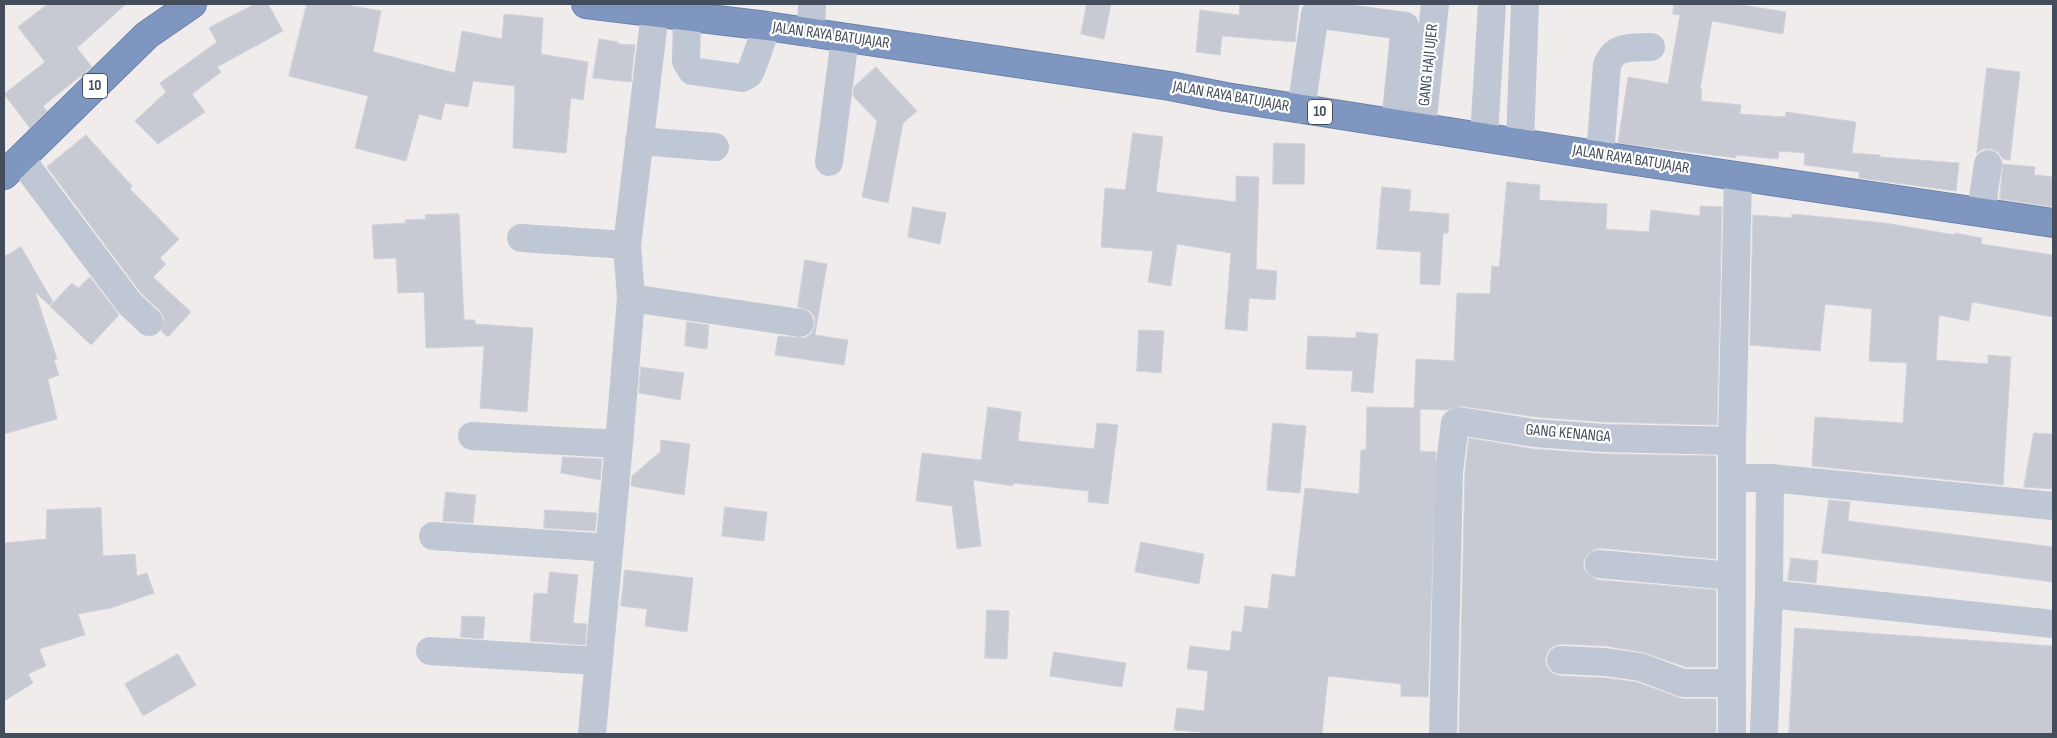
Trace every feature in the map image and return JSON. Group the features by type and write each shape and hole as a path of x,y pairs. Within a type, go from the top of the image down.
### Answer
{"highway":[{"name":"10","path":"12,167 147,35 192,4"},
{"name":"JALAN RAYA BATUJAJAR","path":"586,4 767,26 1170,86 1300,109 1484,136 1738,177 2053,223"}],"street":[{"path":"811,33 812,4"},
{"name":"GANG HAJI UJER","path":"1422,127 1435,4"},
{"path":"1484,136 1492,4"},
{"path":"1520,142 1525,4"},
{"path":"592,734 597,661 620,444 631,298 627,245 655,13"},
{"path":"1300,109 1314,14 1406,26 1395,123"},
{"path":"687,17 685,56 692,71 742,78 749,74 752,68 767,26"},
{"path":"829,162 845,38"},
{"path":"1600,155 1607,65 1610,57 1620,49 1652,47"},
{"path":"640,140 715,147"},
{"path":"1981,212 1988,164"},
{"path":"12,167 130,303 149,322"},
{"path":"1732,734 1732,441 1738,177"},
{"path":"521,238 627,245"},
{"path":"631,298 800,322"},
{"name":"GANG KENANGA","path":"1442,734 1453,426 1459,420 1534,433 1604,438 1732,441"},
{"path":"472,436 620,444"},
{"path":"1732,478 1770,478 2053,506"},
{"path":"1764,734 1769,594 1770,478"},
{"path":"433,536 609,548"},
{"path":"1600,564 1732,576"},
{"path":"1769,594 2053,624"},
{"path":"430,651 597,661"},
{"path":"1561,660 1605,662 1640,667 1684,683 1732,683"}],"building":[{"path":"48,4 126,4 77,48 92,67 43,106 47,111 30,128 4,94 45,62 18,27"},
{"path":"255,4 268,4 283,31 217,67 221,72 192,94 205,112 158,144 135,121 166,92 160,83 217,42 209,28"},
{"path":"307,4 353,4 352,6 381,11 373,52 455,73 462,31 502,39 504,14 543,18 541,54 588,62 583,100 571,98 566,153 513,148 515,86 473,81 468,107 445,103 441,120 419,114 406,161 355,148 368,96 289,76"},
{"path":"1087,4 1111,4 1104,39 1081,34"},
{"path":"1240,4 1299,4 1295,42 1222,36 1220,55 1196,52 1200,10 1239,15"},
{"path":"1674,4 1735,4 1786,12 1783,34 1712,21 1700,89 1702,89 1701,101 1741,105 1740,114 1785,117 1786,112 1856,122 1852,153 1959,163 1956,191 1859,178 1859,172 1804,165 1805,153 1779,151 1778,159 1736,155 1736,158 1618,143 1628,77 1668,84 1680,15 1673,14"},
{"path":"599,39 618,42 618,44 635,45 631,82 593,78"},
{"path":"876,67 917,111 903,123 888,203 862,197 877,121 853,96 854,87"},
{"path":"1987,68 2020,72 2010,160 2003,159 1998,152 1991,149 1983,149 1977,153"},
{"path":"1133,133 1163,137 1156,192 1236,202 1236,176 1259,177 1256,269 1277,271 1275,300 1249,298 1247,331 1225,329 1231,253 1177,244 1171,286 1148,282 1153,251 1101,247 1105,188 1125,190"},
{"path":"86,135 132,186 130,189 179,239 160,258 166,264 153,277 191,312 168,337 161,331 164,318 160,311 141,293 47,167"},
{"path":"1274,143 1305,144 1304,184 1273,184"},
{"path":"2003,164 2035,167 2034,175 2053,177 2053,207 2000,199"},
{"path":"1507,182 1540,185 1539,200 1607,204 1606,229 1649,232 1651,210 1700,216 1700,206 1722,207 1717,425 1605,422 1536,417 1461,406 1446,410 1420,409 1420,451 1436,452 1428,697 1401,696 1401,684 1328,676 1322,734 1201,734 1201,732 1174,730 1177,708 1204,711 1208,671 1187,669 1190,646 1230,651 1232,631 1242,632 1245,606 1268,609 1272,574 1295,577 1305,488 1359,494 1361,450 1366,450 1367,407 1414,408 1416,359 1454,361 1457,293 1490,294 1492,266 1499,267"},
{"path":"1382,187 1411,190 1409,211 1449,214 1448,233 1443,233 1440,285 1420,284 1421,252 1377,249"},
{"path":"913,207 946,213 940,244 908,237"},
{"path":"459,214 464,320 475,320 475,324 533,328 527,412 480,408 484,346 426,348 424,292 398,293 396,258 374,259 372,225 406,223 405,220 426,219 425,215"},
{"path":"1792,214 1885,223 1955,235 1955,233 1982,238 1981,244 2053,255 2053,317 1972,302 1969,321 1939,315 1936,360 1988,364 1988,355 2011,357 2003,485 1812,466 1815,417 1903,423 1907,363 1869,361 1872,309 1825,304 1820,351 1750,345 1753,215 1792,218"},
{"path":"21,247 53,302 49,305 35,292 57,359 54,360 59,375 48,379 57,419 4,434 4,257"},
{"path":"805,260 827,264 815,335 848,340 844,365 775,355 778,336 805,338 812,333 815,326 815,318 810,311 798,307"},
{"path":"90,277 119,315 91,345 50,306 72,283 78,288"},
{"path":"687,322 709,325 707,349 685,346"},
{"path":"1139,330 1164,331 1161,373 1137,371"},
{"path":"1356,332 1378,334 1373,393 1351,391 1353,371 1306,369 1308,336 1356,338"},
{"path":"641,367 684,373 680,400 639,393"},
{"path":"988,407 1021,412 1018,441 1094,449 1097,423 1118,425 1108,504 1088,502 1089,491 1013,483 1013,486 973,480 981,546 957,549 952,506 916,501 922,453 981,460"},
{"path":"1273,423 1306,426 1300,493 1267,490"},
{"path":"2034,433 2053,434 2053,489 2024,487"},
{"path":"1469,438 1533,449 1604,454 1716,456 1716,559 1600,548 1593,550 1587,555 1583,563 1585,570 1590,576 1598,580 1716,590 1716,667 1686,667 1642,652 1606,646 1562,644 1554,646 1548,651 1545,660 1547,667 1552,673 1560,676 1636,682 1683,699 1716,699 1716,734 1459,734 1465,472"},
{"path":"661,440 690,444 684,495 631,486 632,476 660,452"},
{"path":"563,457 602,459 600,480 561,473"},
{"path":"446,492 476,495 473,523 443,521"},
{"path":"1829,500 1850,502 1848,521 2053,547 2053,582 1822,553"},
{"path":"725,507 767,512 764,541 722,536"},
{"path":"101,508 103,556 135,554 137,576 147,573 154,593 111,608 78,614 85,635 39,649 46,666 28,674 33,683 4,701 4,543 46,539 47,510"},
{"path":"545,510 597,513 595,531 544,528"},
{"path":"1141,542 1204,554 1199,584 1135,572"},
{"path":"1791,558 1818,561 1816,583 1788,580"},
{"path":"625,570 693,578 687,632 645,626 647,609 621,606"},
{"path":"550,572 578,575 573,623 587,624 585,645 530,641 534,593 547,594"},
{"path":"987,610 1009,611 1007,659 985,658"},
{"path":"462,616 485,617 483,639 461,637"},
{"path":"1795,628 2053,646 2053,734 1789,734"},
{"path":"1054,652 1126,663 1122,687 1050,676"},
{"path":"178,654 196,685 143,716 125,684"}]}
